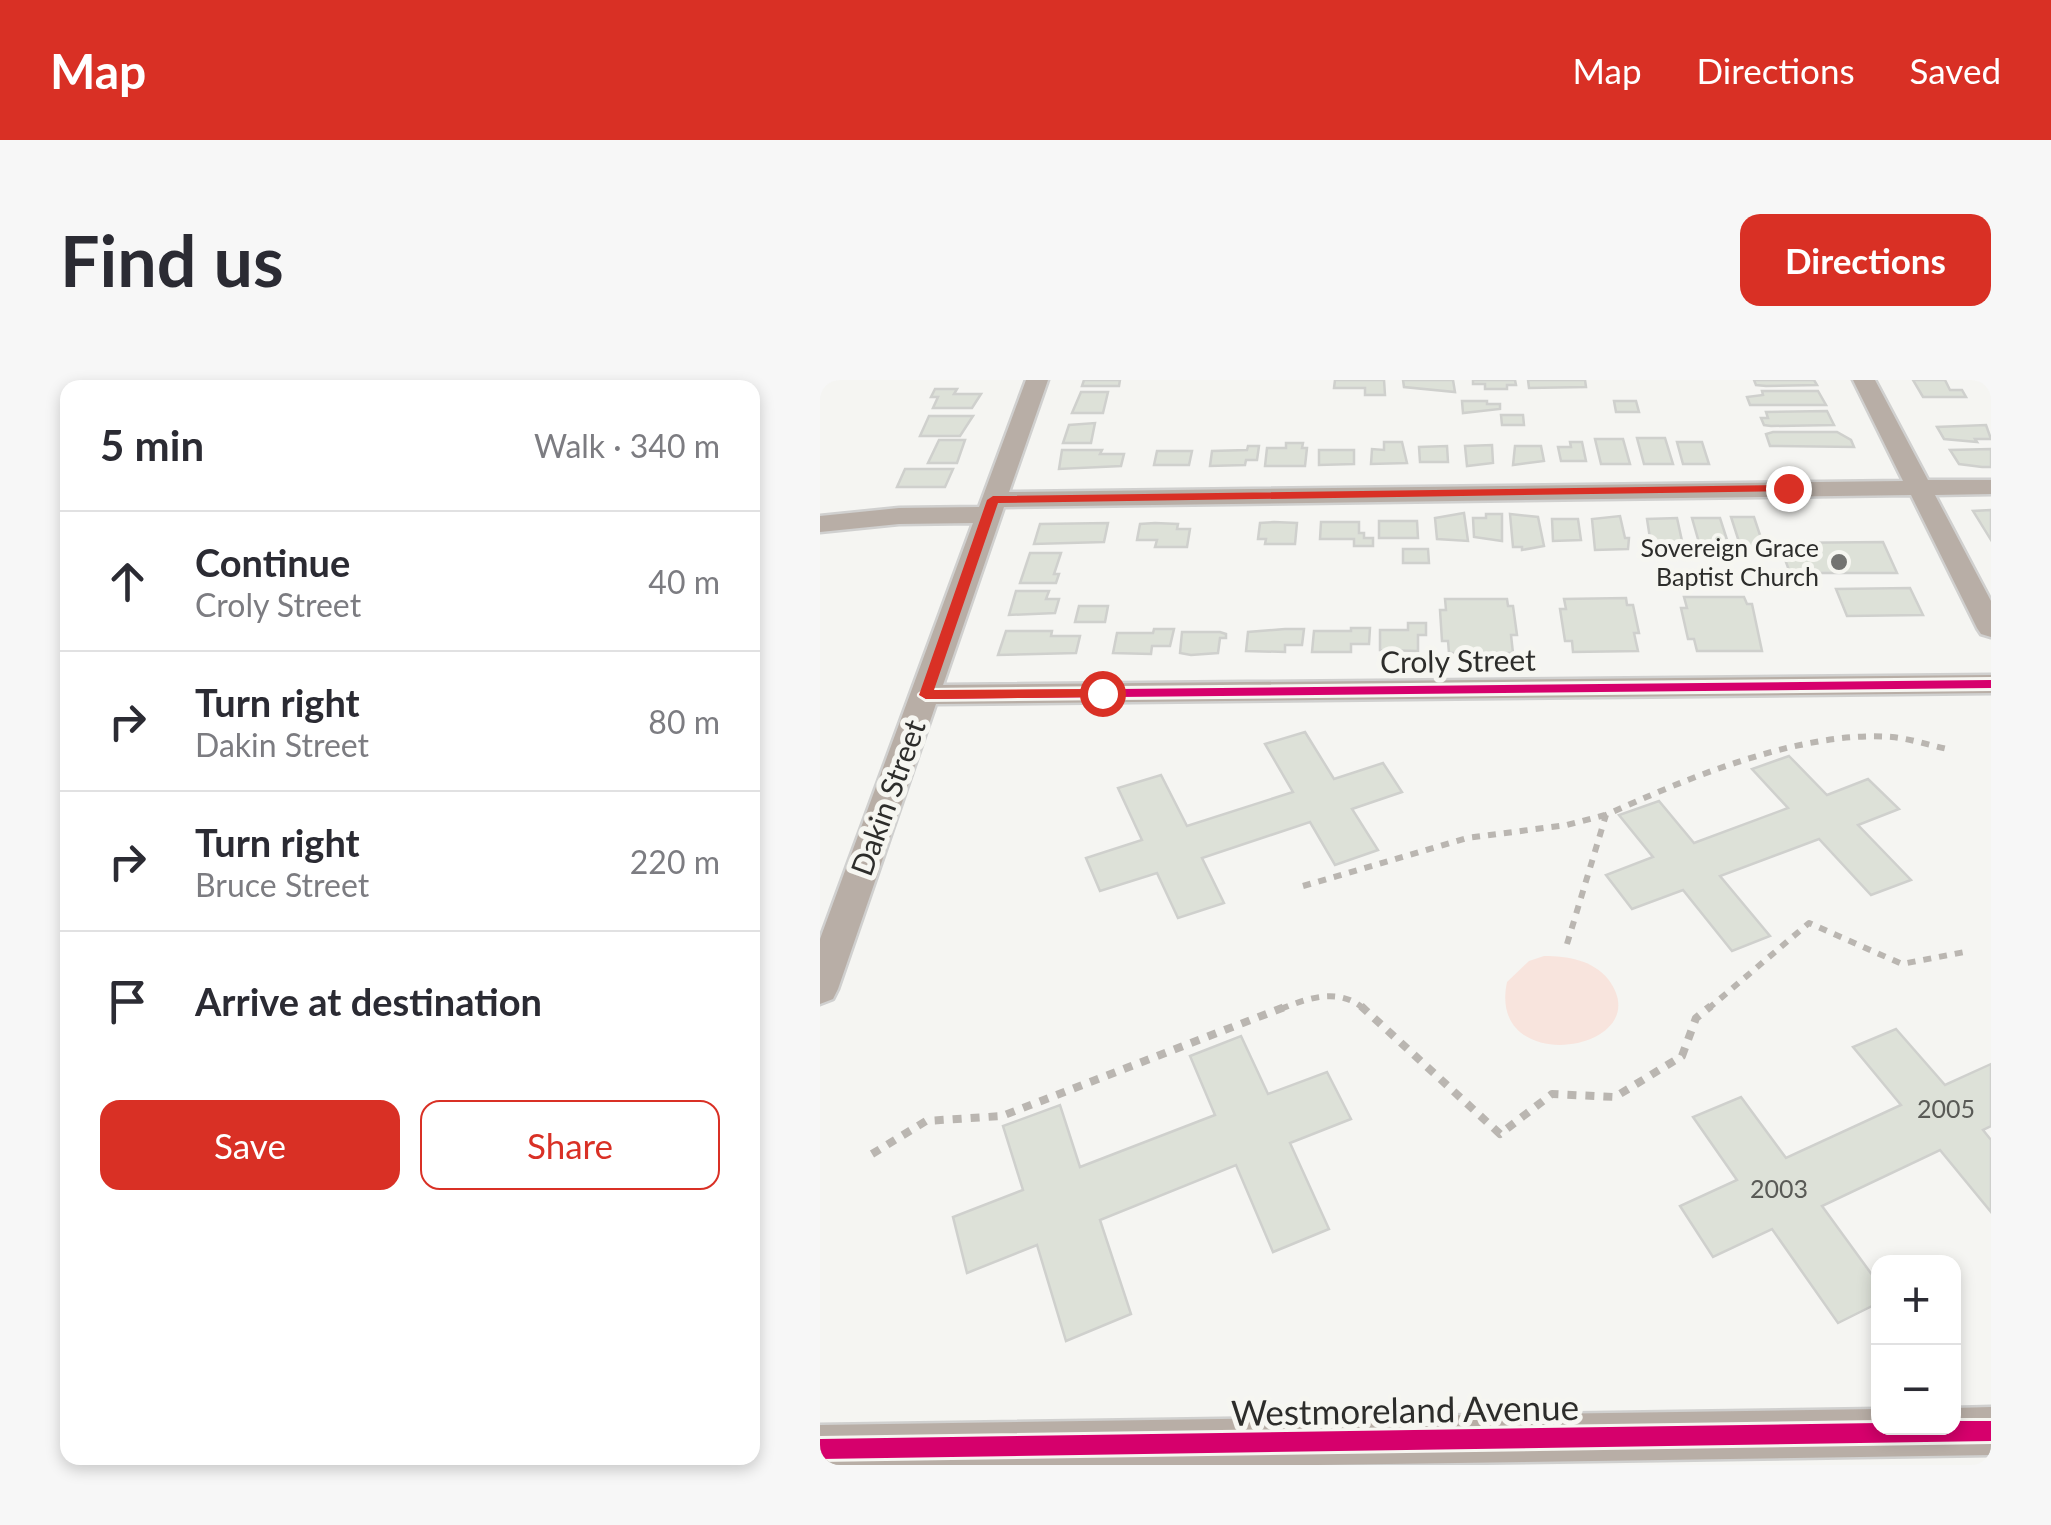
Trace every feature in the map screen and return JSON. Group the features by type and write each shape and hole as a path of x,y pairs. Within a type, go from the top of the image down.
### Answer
{"street":[{"name":"Dakin Street","path":"820,989 1038,380"},
{"path":"1864,380 1991,628"},
{"path":"820,524 990,508 1991,486"},
{"name":"Croly Street","path":"926,695 1991,684"},
{"name":"Westmoreland Avenue","path":"820,1449 1991,1431"}],"path":[{"path":"1304,886 1466,838 1567,825 1606,815 1633,801 1800,745 1888,736 1952,750"},
{"path":"1568,944 1606,815"},
{"path":"872,1154 926,1121 1002,1116 1318,995 1354,1000 1500,1134 1552,1094 1615,1096 1682,1056 1696,1018 1743,983 1809,923 1902,964 1970,951"}],"shaded area":[{"path":"1544,956 1579,960 1602,973 1618,1004 1612,1023 1594,1037 1570,1044 1544,1043 1522,1033 1508,1013 1507,982 1529,961"}],"building":[{"path":"1084,380 1120,380 1119,386 1082,386"},
{"path":"1335,380 1384,380 1385,395 1365,395 1365,388 1334,388"},
{"path":"1403,380 1453,380 1455,392 1404,387"},
{"path":"1473,380 1515,380 1516,385 1485,389 1485,384 1473,384"},
{"path":"1528,380 1585,380 1586,387 1529,388"},
{"path":"1754,380 1814,380 1817,385 1766,386 1756,385"},
{"path":"1913,380 1945,380 1950,390 1962,390 1966,397 1923,397"},
{"path":"935,389 981,394 972,408 933,408 938,397 931,397"},
{"path":"1762,391 1818,391 1826,405 1750,405 1747,397 1763,395"},
{"path":"1081,392 1108,392 1103,413 1072,413"},
{"path":"1462,401 1487,401 1500,404 1500,409 1463,413"},
{"path":"1614,401 1636,401 1639,412 1616,412"},
{"path":"1827,411 1834,425 1771,426 1764,425 1761,418 1768,418 1766,412"},
{"path":"1501,415 1523,415 1524,425 1502,425"},
{"path":"929,416 973,416 960,436 920,436"},
{"path":"1095,423 1091,443 1063,443 1069,425"},
{"path":"1986,425 1991,439 1975,439 1977,442 1944,439 1937,427"},
{"path":"1837,432 1851,440 1854,447 1770,446 1766,434"},
{"path":"1637,438 1665,438 1673,464 1644,464"},
{"path":"1595,439 1623,439 1630,464 1601,464"},
{"path":"939,440 965,440 957,463 928,463"},
{"path":"1384,442 1402,442 1407,463 1371,464 1372,449 1384,450"},
{"path":"1570,442 1582,442 1586,461 1561,461 1558,447 1571,447"},
{"path":"1677,442 1702,442 1709,464 1683,464"},
{"path":"1286,443 1303,443 1302,448 1307,448 1305,466 1265,466 1267,448 1286,448"},
{"path":"1492,445 1493,463 1467,466 1465,446"},
{"path":"1248,446 1259,446 1257,460 1246,460 1245,465 1210,466 1212,451 1247,450"},
{"path":"1447,446 1448,462 1420,462 1419,447"},
{"path":"1515,446 1541,446 1544,461 1513,465"},
{"path":"1991,449 1991,467 1959,464 1950,450"},
{"path":"1062,450 1124,454 1121,466 1059,469"},
{"path":"1319,450 1354,450 1354,464 1319,465"},
{"path":"1157,451 1192,451 1189,465 1154,465"},
{"path":"905,469 953,469 945,487 897,487"},
{"path":"1991,510 1991,540 1973,511"},
{"path":"1464,513 1468,541 1437,539 1435,518"},
{"path":"1486,514 1502,514 1502,541 1474,537 1473,518 1486,518"},
{"path":"1510,514 1538,517 1544,546 1522,550 1513,547"},
{"path":"1620,516 1625,538 1629,538 1628,549 1595,550 1592,519"},
{"path":"1731,517 1754,517 1763,544 1741,548"},
{"path":"1677,518 1684,550 1669,550 1671,558 1653,558 1647,519"},
{"path":"1692,518 1720,518 1730,549 1700,546"},
{"path":"1552,519 1578,519 1581,540 1553,541"},
{"path":"1379,521 1417,521 1418,538 1379,538"},
{"path":"1321,522 1359,522 1359,533 1364,533 1364,538 1373,538 1373,546 1354,546 1354,539 1320,539"},
{"path":"1108,523 1104,542 1034,544 1040,524"},
{"path":"1260,523 1297,523 1295,544 1265,544 1266,539 1258,539"},
{"path":"1140,524 1190,529 1187,547 1155,547 1157,540 1137,540"},
{"name":"Sovereign Grace Baptist Church","path":"1883,542 1897,573 1790,573 1779,543"},
{"path":"1403,549 1428,549 1429,563 1403,563"},
{"path":"1030,553 1061,553 1054,574 1059,574 1056,583 1020,583"},
{"path":"1910,588 1923,615 1847,616 1836,589"},
{"path":"1016,591 1049,591 1046,599 1059,599 1055,613 1009,615"},
{"path":"1684,597 1744,597 1747,604 1752,604 1762,651 1697,651 1694,639 1688,639 1681,608 1687,608"},
{"path":"1626,598 1627,605 1633,605 1638,651 1573,652 1572,641 1565,641 1560,609 1566,609 1564,599"},
{"path":"1445,599 1507,599 1508,606 1513,606 1517,635 1511,635 1513,653 1449,653 1448,641 1442,641 1440,610 1446,610"},
{"path":"1079,606 1108,606 1105,622 1075,622"},
{"path":"1408,623 1426,623 1426,635 1418,635 1418,651 1380,650 1380,630 1408,630"},
{"path":"1370,628 1369,644 1351,644 1351,652 1312,652 1314,631"},
{"path":"1154,629 1174,629 1170,646 1152,646 1151,654 1113,653 1117,633 1153,633"},
{"path":"1304,629 1302,645 1285,645 1285,652 1246,651 1248,632"},
{"path":"1006,631 1052,631 1051,636 1080,636 1076,653 998,655"},
{"path":"1182,632 1220,632 1226,638 1220,638 1218,653 1191,655 1180,653"},
{"path":"1305,732 1334,779 1383,763 1402,792 1352,809 1378,850 1335,865 1310,822 1202,858 1224,903 1178,918 1157,873 1100,891 1086,858 1142,840 1118,788 1161,775 1187,826 1293,792 1265,744"},
{"path":"1789,756 1827,795 1868,779 1899,809 1858,825 1911,880 1871,895 1819,839 1720,876 1770,936 1732,951 1683,890 1632,909 1606,875 1653,857 1619,815 1659,801 1694,843 1788,808 1752,769"},
{"path":"1896,1029 1945,1085 1991,1064 1991,1126 1983,1130 1991,1140 1991,1212 1940,1150 1822,1206 1871,1273 1871,1306 1838,1323 1772,1229 1713,1257 1680,1206 1737,1180 1693,1117 1741,1097 1786,1158 1901,1105 1853,1047"},
{"path":"1241,1036 1268,1094 1327,1072 1351,1119 1290,1143 1329,1229 1273,1252 1236,1165 1100,1220 1131,1314 1066,1341 1037,1245 967,1273 953,1217 1023,1190 1003,1126 1060,1105 1080,1167 1215,1115 1190,1056"}],"cycle path":[{"path":"926,695 1991,684"},
{"path":"820,1449 1991,1431"}],"place":[{"name":"Sovereign Grace Baptist Church","path":"1839,562"}],"route":[{"path":"1102,693 926,695 993,500 1788,488"}]}
